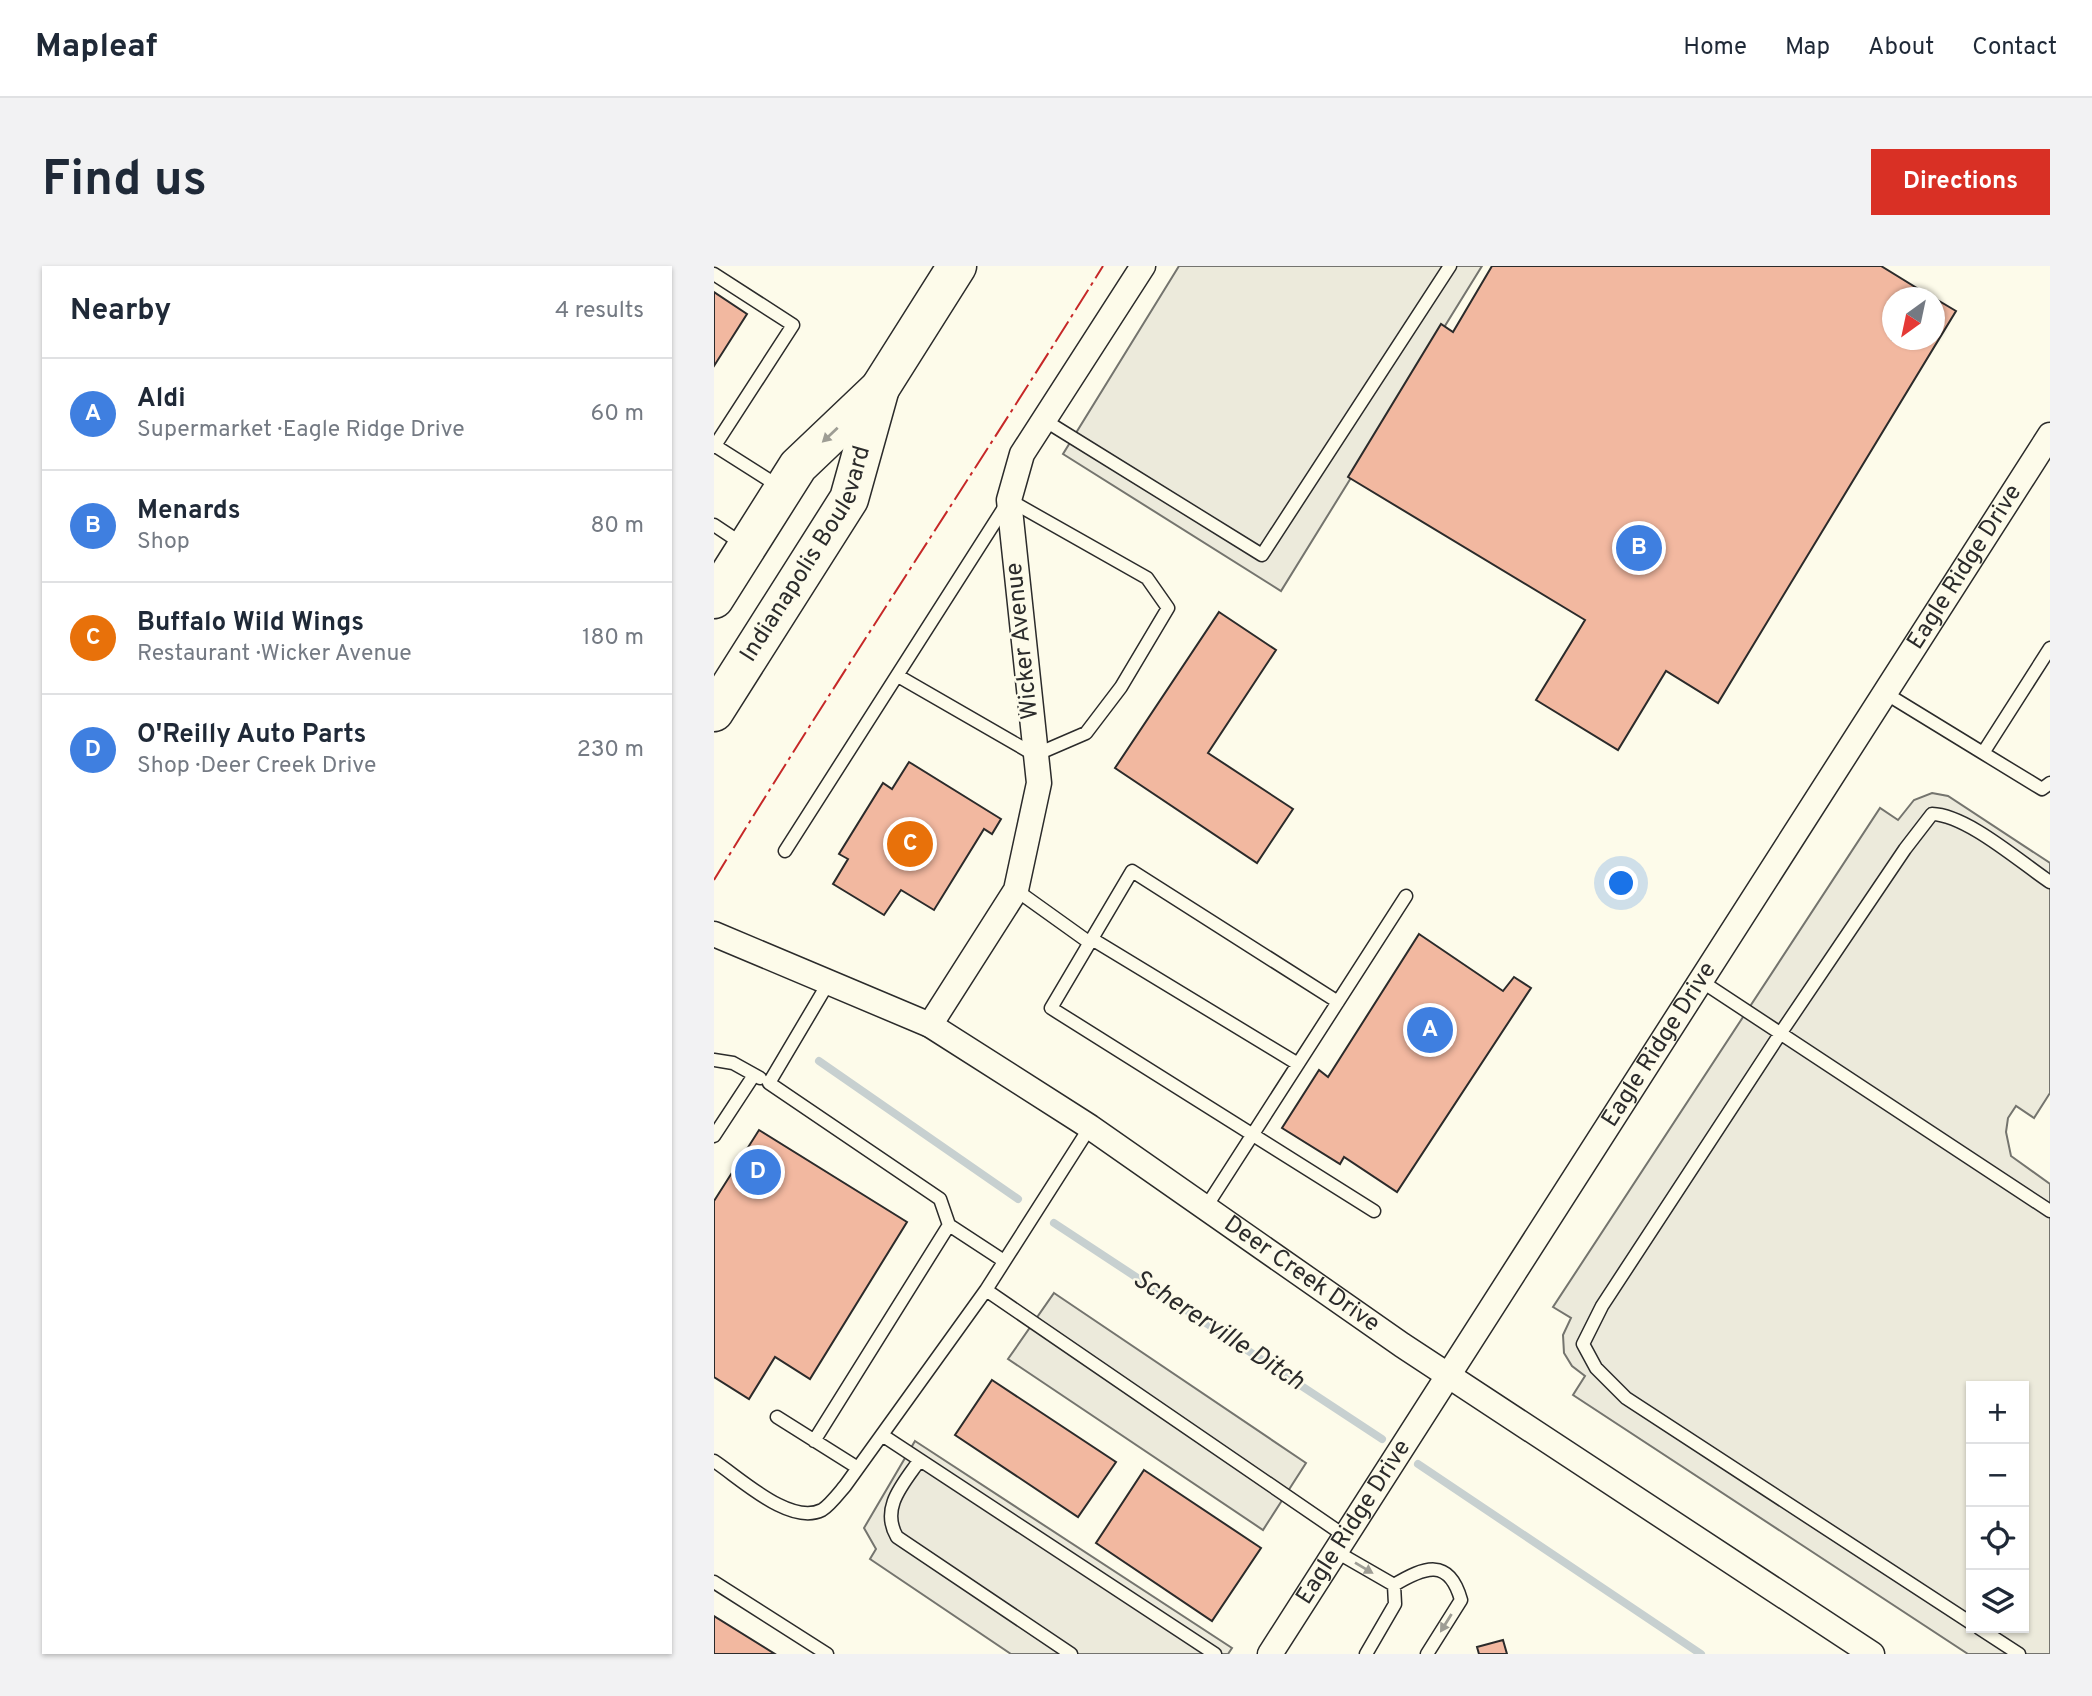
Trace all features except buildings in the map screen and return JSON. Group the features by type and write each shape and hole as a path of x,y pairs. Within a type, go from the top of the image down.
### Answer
{"highway":[{"name":"Indianapolis Boulevard","path":"714,599 798,466 880,388 957,266"},
{"name":"Indianapolis Boulevard","path":"714,712 849,499 880,388"}],"street":[{"name":"Wicker Avenue","path":"930,1026 1016,890 1039,783 1009,500 1022,454 1143,266"},
{"name":"Eagle Ridge Drive","path":"1270,1654 2050,435"},
{"name":"Deer Creek Drive","path":"714,934 830,980 930,1026 1090,1127 1450,1375 1872,1654"}],"lane":[{"path":"1044,420 1262,555 1450,266"},
{"path":"714,274 793,325 716,447 783,489"},
{"path":"786,851 1009,500 1147,578 1168,608 1121,687 1086,733 1035,755 898,676"},
{"path":"714,525 747,547"},
{"path":"1983,753 2050,648"},
{"path":"1885,693 2042,789 2050,783"},
{"path":"1966,1620 1626,1398 1596,1368 1583,1344 1602,1306 1780,1034 1905,849 1932,814 1942,814 1965,825 2050,882"},
{"path":"1338,1002 1132,871 1051,1008 1374,1211"},
{"path":"1016,890 1091,941 1298,1064"},
{"path":"1206,1207 1406,896"},
{"path":"769,1083 830,980"},
{"path":"1701,981 2050,1211"},
{"path":"714,1060 733,1063 769,1083 940,1199 949,1225 1004,1261"},
{"path":"714,1136 754,1075"},
{"path":"714,1461 772,1502 802,1515 823,1509 858,1468 986,1290 1090,1127"},
{"path":"814,1441 949,1225"},
{"path":"986,1290 1394,1585 1395,1604 1366,1654"},
{"path":"777,1417 858,1468"},
{"path":"882,1435 1213,1653"},
{"path":"919,1461 894,1497 889,1517 897,1537 1071,1654"},
{"path":"1394,1585 1420,1569 1441,1570 1456,1582 1461,1600 1427,1654"},
{"path":"714,1581 827,1654"},
{"path":"1987,1633 2019,1654"}],"shaded area":[{"path":"1179,266 1482,266 1281,591 1063,454"},
{"path":"1932,793 1948,796 2050,863 2050,1093 2034,1118 2016,1106 2008,1118 2006,1132 2011,1156 2050,1184 2050,1654 1968,1654 1573,1395 1585,1376 1572,1366 1564,1353 1563,1335 1571,1318 1553,1307 1880,808 1898,820 1914,800"},
{"path":"1054,1293 1306,1463 1263,1530 1008,1359"},
{"path":"915,1441 1232,1648 1228,1654 1011,1654 870,1559 876,1549 864,1528"}],"waterway":[{"name":"Schererville Ditch","path":"819,1061 1018,1199"},
{"name":"Schererville Ditch","path":"1054,1223 1382,1439"},
{"name":"Schererville Ditch","path":"1418,1464 1701,1654"}],"power":[{"path":"714,880 1103,266"}],"place":[{"name":"Menards","path":"1639,548"},
{"name":"Buffalo Wild Wings","path":"910,844"},
{"name":"Aldi","path":"1430,1030"},
{"name":"O'Reilly Auto Parts","path":"758,1172"}]}
